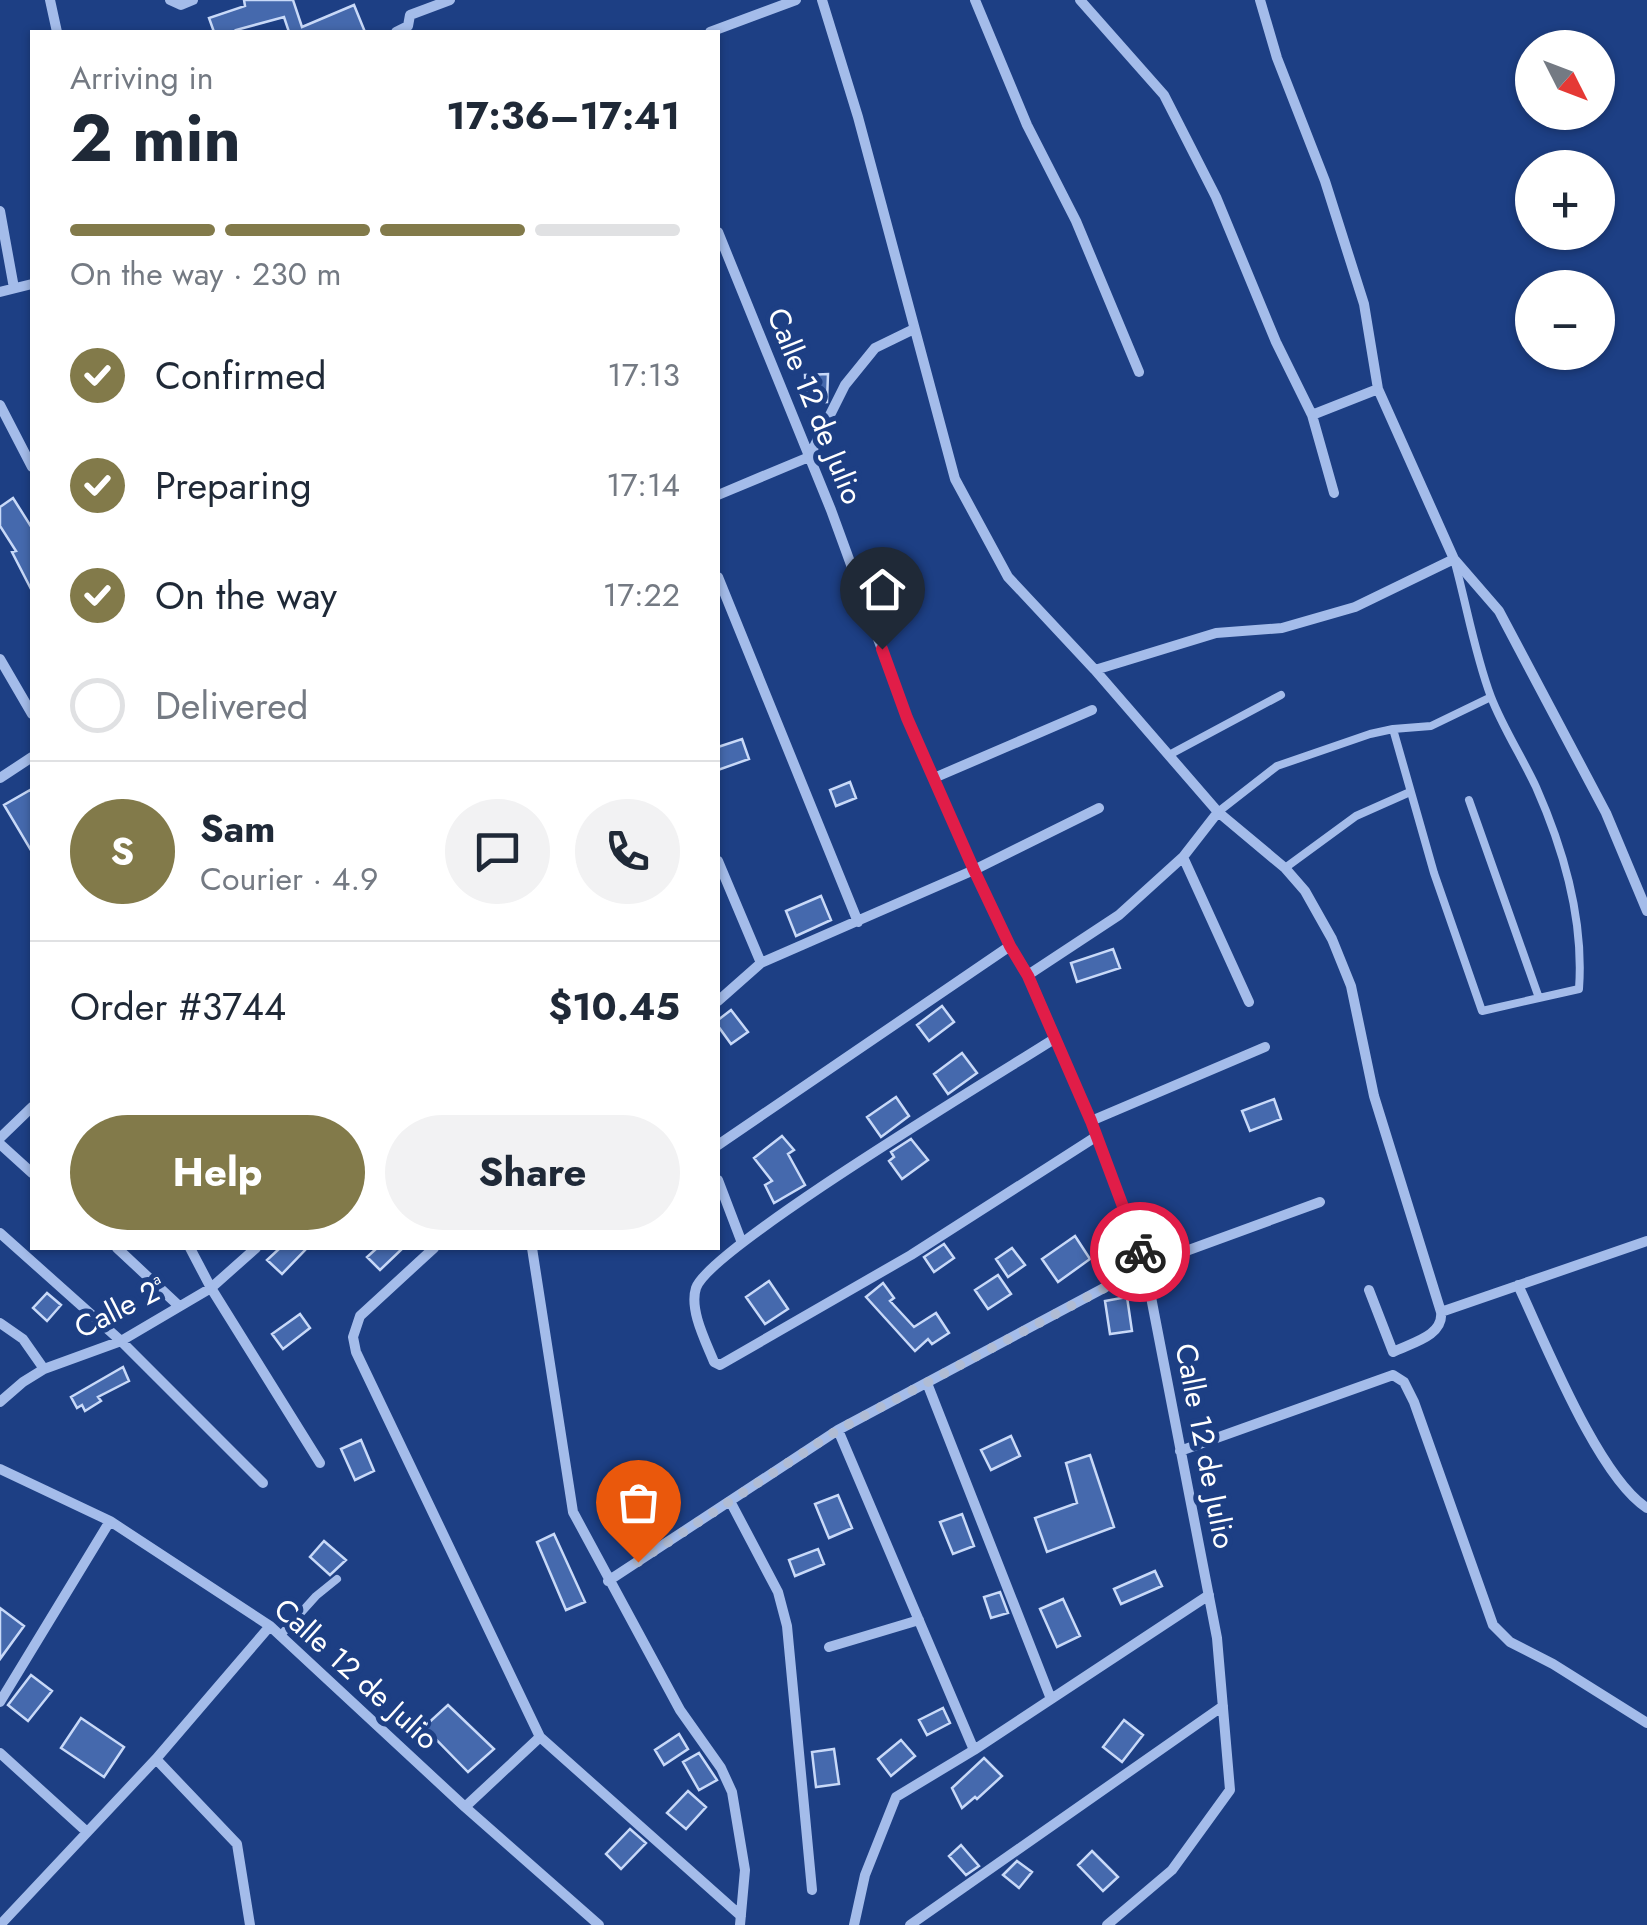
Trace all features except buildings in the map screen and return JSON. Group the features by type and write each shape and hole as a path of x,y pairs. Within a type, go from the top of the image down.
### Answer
{"street":[{"path":"50,0 57,30"},
{"path":"170,0 181,4 193,0"},
{"path":"400,30 408,26 406,0"},
{"path":"410,15 450,0"},
{"path":"715,30 796,0"},
{"path":"822,0 858,117 956,479 964,496 1008,577 1218,812 1285,868 1305,892 1332,939 1351,986 1374,1096 1441,1312 1439,1329 1393,1352"},
{"path":"975,0 1001,68 1076,221 1139,372"},
{"path":"1080,0 1164,95 1216,197 1276,342 1312,416 1334,492"},
{"path":"1260,0 1364,304 1378,389 1454,559 1499,611 1606,813 1647,911"},
{"path":"0,211 14,288"},
{"name":"Calle 12 de Julio","path":"720,237 809,456 907,718 974,870 1028,976 1091,1121 1146,1266 1218,1638 1230,1790 1172,1870 1107,1925"},
{"path":"0,292 30,284"},
{"path":"720,493 809,456 845,385 874,348 914,330"},
{"path":"1312,416 1378,389"},
{"path":"0,405 30,463"},
{"path":"1094,670 1216,634 1282,628 1355,607 1454,559"},
{"path":"720,583 858,922"},
{"path":"0,658 30,710"},
{"path":"934,778 1092,710"},
{"path":"0,778 30,758"},
{"path":"720,998 760,963 974,870 1100,808"},
{"path":"1028,976 1119,915 1183,857 1218,812"},
{"path":"1183,857 1250,1002"},
{"path":"720,865 760,963"},
{"path":"720,1144 1010,946"},
{"path":"1054,1039 742,1242 704,1276 696,1289 698,1322 714,1362 720,1365 911,1255 1097,1136"},
{"path":"1091,1121 1265,1046"},
{"path":"30,1109 0,1141 30,1171"},
{"path":"720,1185 742,1242"},
{"path":"608,1582 838,1430 1146,1266 1320,1202"},
{"path":"0,1234 121,1341 263,1484"},
{"path":"1441,1312 1647,1240"},
{"path":"119,1250 179,1306"},
{"path":"191,1250 320,1463"},
{"name":"Calle 2ª","path":"1,1399 44,1370 121,1341 211,1288 254,1250"},
{"path":"432,1250 360,1316 352,1337 356,1352 540,1737 740,1920"},
{"path":"532,1250 573,1512 680,1710 721,1768 732,1792 745,1870 740,1920"},
{"path":"1518,1285 1567,1391 1607,1462 1624,1487 1647,1508"},
{"path":"1368,1290 1393,1352 1393,1375"},
{"path":"0,1323 23,1338 44,1370"},
{"path":"1180,1452 1393,1375"},
{"path":"1393,1375 1404,1382 1414,1402 1493,1625 1510,1642 1647,1723"},
{"path":"927,1383 1051,1699"},
{"path":"838,1430 974,1750"},
{"name":"Calle 12 de Julio","path":"0,1470 110,1521 270,1626 599,1925"},
{"path":"730,1501 778,1592 787,1626 812,1890"},
{"path":"0,1702 110,1521"},
{"path":"854,1925 865,1875 896,1797 1209,1595"},
{"path":"830,1647 919,1620"},
{"path":"0,1925 156,1759 270,1626"},
{"path":"910,1925 1223,1706"},
{"path":"465,1807 540,1737"},
{"path":"0,1753 87,1832"},
{"path":"156,1759 237,1844 250,1925"}],"lane":[{"path":"1394,728 1434,873 1482,1011 1579,989 1581,962 1576,927 1556,837 1491,697 1454,559"},
{"path":"1169,754 1281,695"},
{"path":"1218,812 1276,766 1394,728 1431,726 1491,697"},
{"path":"1285,868 1356,816 1410,792"},
{"path":"1468,800 1539,998"},
{"path":"280,1636 338,1578"}],"way so far":[{"path":"638,1562 838,1430 1146,1266 1140,1252"}],"route":[{"path":"882,649 907,718 974,870 1028,976 1091,1121 1140,1252"}]}
